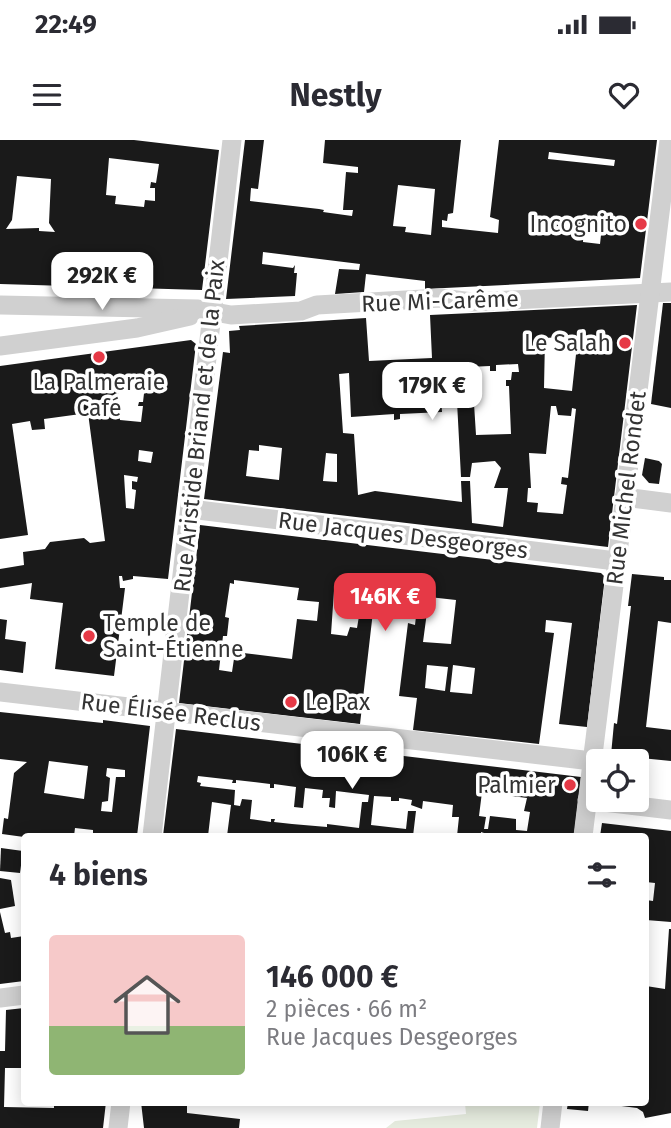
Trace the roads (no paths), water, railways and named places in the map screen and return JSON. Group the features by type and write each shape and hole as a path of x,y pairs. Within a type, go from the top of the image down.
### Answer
{"street":[{"name":"Rue Aristide Briand et de la Paix","path":"152,833 232,140"},
{"name":"Rue Michel Rondet","path":"593,749 668,140"},
{"name":"Rue Mi-Carême","path":"0,305 211,310 231,315 301,311 317,305 442,298 472,302 671,292"},
{"path":"0,346 137,328 211,310"},
{"path":"624,497 671,503"},
{"name":"Rue Jacques Desgeorges","path":"190,509 616,561"},
{"name":"Rue Élisée Reclus","path":"0,692 586,760"},
{"path":"649,807 671,810"},
{"name":"Rue Michel Rondet","path":"583,833 586,809"},
{"path":"0,998 21,995"},
{"path":"118,1128 121,1106"},
{"path":"552,1126 553,1106"}],"place":[{"name":"Incognito","path":"641,224"},
{"name":"Le Salah","path":"625,343"},
{"name":"La Palmeraie Café","path":"99,357"},
{"name":"Temple de Saint-Étienne","path":"89,636"},
{"name":"Le Pax","path":"291,702"},
{"name":"Palmier","path":"570,785"}]}
